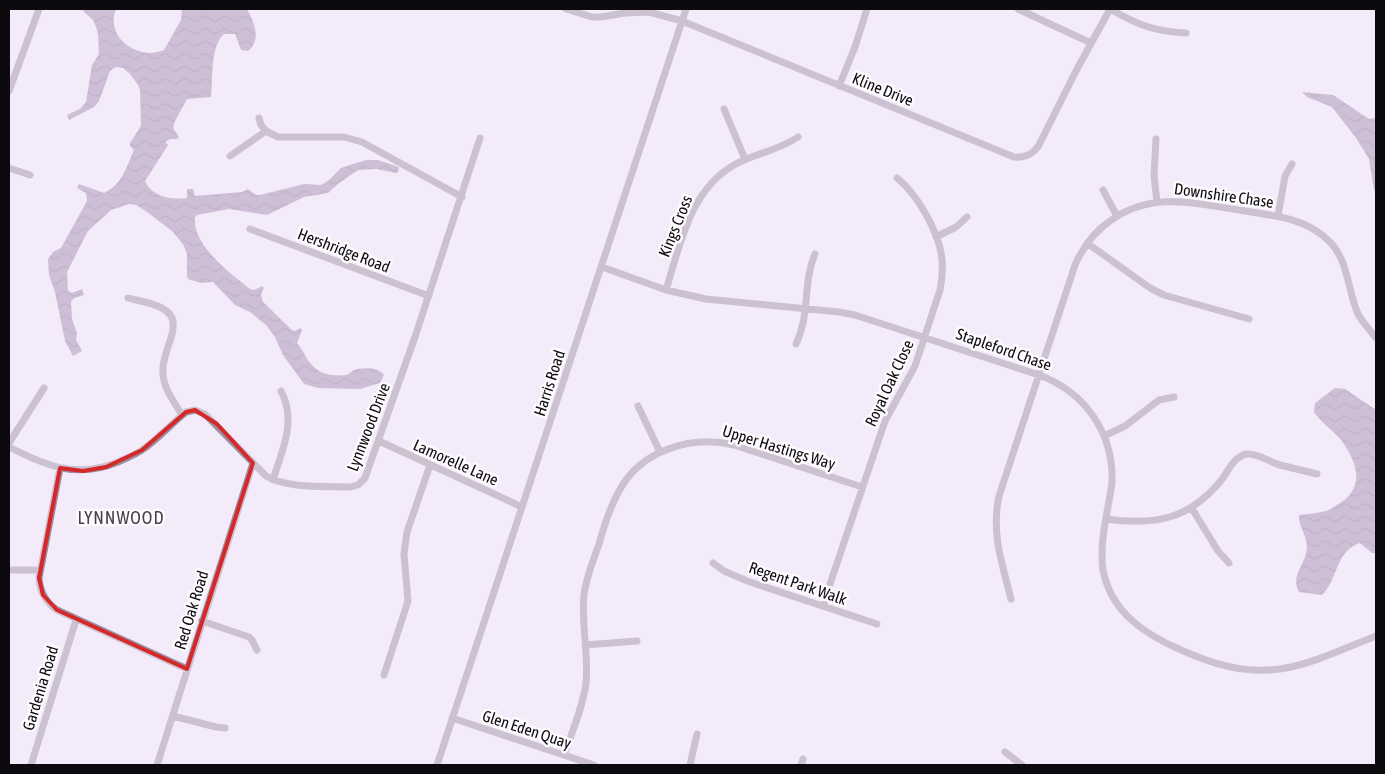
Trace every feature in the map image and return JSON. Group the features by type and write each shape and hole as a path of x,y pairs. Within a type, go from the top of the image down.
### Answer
{"street":[{"path":"9,90 39,9"},
{"name":"Kline Drive","path":"566,9 592,17 649,12 682,20 839,86 1020,158 1031,154 1039,145 1110,9"},
{"name":"Harris Road","path":"437,765 686,9"},
{"path":"839,86 852,56 866,9"},
{"path":"1018,9 1091,43"},
{"path":"1110,9 1138,24 1150,28 1186,33"},
{"path":"724,109 745,160"},
{"path":"260,118 261,125 266,131 278,137 353,139 362,142 462,196"},
{"path":"230,156 266,131"},
{"name":"Kings Cross","path":"666,290 698,201 705,190 724,172 745,160 779,148 798,137"},
{"name":"Lynnwood Drive","path":"272,480 287,484 354,487 365,478 429,296 480,138"},
{"path":"1156,139 1154,176 1157,202"},
{"path":"1278,216 1285,176 1292,164"},
{"path":"9,168 30,175"},
{"name":"Royal Oak Close","path":"824,606 884,421 911,377 942,279 942,258 936,237 913,194 897,178"},
{"path":"1102,190 1117,216"},
{"name":"Downshire Chase","path":"1011,599 997,544 996,514 999,496 1075,265 1095,233 1117,216 1140,205 1179,201 1278,216 1292,219 1311,227 1330,242 1337,251 1345,266 1359,315 1376,338"},
{"path":"936,237 956,227 967,217"},
{"name":"Hershridge Road","path":"250,229 429,296"},
{"path":"1087,243 1150,288 1164,295 1249,319"},
{"path":"796,344 803,326 808,280 816,254"},
{"name":"Stapleford Chase","path":"602,267 666,290 715,300 854,315 1039,375 1062,386 1081,401 1095,418 1108,448 1112,473 1102,548 1104,570 1110,590 1121,610 1129,619 1152,636 1201,659 1234,669 1249,670 1279,669 1314,659 1376,636"},
{"path":"128,298 161,308 169,313 172,318 173,327 162,374 165,385 182,415"},
{"path":"44,388 9,445 29,457 60,468 83,471 106,467 142,450 182,415 195,410 205,414 272,480 288,433 287,406 281,391"},
{"path":"1104,436 1125,426 1159,400 1174,397"},
{"path":"638,406 660,452"},
{"name":"Lamorelle Lane","path":"379,442 522,506"},
{"name":"Upper Hastings Way","path":"564,755 586,684 584,594 586,582 611,508 619,490 634,471 660,452 692,442 724,442 862,487"},
{"path":"1106,519 1129,522 1156,521 1176,515 1191,507 1215,487 1237,458 1242,456 1252,454 1279,464 1317,474"},
{"name":"Red Oak Road","path":"157,765 253,463"},
{"path":"384,675 408,600 404,554 407,532 430,465"},
{"path":"60,468 39,578 41,590 47,602 57,610 76,620 187,669"},
{"path":"1191,507 1218,551 1229,563"},
{"name":"Regent Park Walk","path":"713,563 747,581 877,624"},
{"path":"9,570 40,570"},
{"name":"Gardenia Road","path":"31,765 76,620"},
{"path":"202,621 249,637 257,650"},
{"path":"585,645 637,641"},
{"path":"173,716 216,728 224,728"},
{"name":"Glen Eden Quay","path":"452,718 594,765"},
{"path":"690,765 697,734"},
{"path":"1005,752 1022,765"}],"highlighted area":[{"path":"195,410 217,424 253,463 187,669 57,610 43,595 39,578 60,468 83,471 106,467 142,450 186,412"}],"water":[{"path":"83,9 116,9 114,25 120,39 132,49 148,53 164,50 181,20 182,9 247,9 252,20 256,36 255,42 248,51 241,50 235,34 224,34 220,39 214,55 211,97 187,99 173,128 179,137 165,142 168,145 145,181 152,191 157,194 169,198 187,198 187,189 193,189 195,196 242,192 248,189 256,195 260,195 304,184 321,185 341,168 366,160 378,160 399,167 396,173 376,169 358,170 328,193 304,197 267,215 229,209 195,217 200,238 214,258 250,289 254,290 262,286 264,288 261,294 263,302 292,330 295,331 300,328 302,330 297,343 316,369 329,375 346,375 358,369 375,369 384,375 380,383 360,389 318,388 304,384 283,355 275,337 266,325 250,312 235,305 213,282 201,283 188,279 187,254 183,244 172,231 147,212 136,205 129,204 111,210 88,231 67,272 68,291 72,293 82,289 84,295 74,298 71,302 72,319 77,333 76,340 82,351 73,356 65,341 55,292 49,275 48,259 53,252 61,248 87,201 86,193 77,188 79,184 104,193 116,185 134,150 130,143 141,126 140,90 138,85 123,68 116,67 110,71 99,101 94,107 69,120 67,115 80,109 86,102 92,65 99,54 96,27 93,20"},
{"path":"1302,92 1333,95 1369,119 1376,118 1376,192 1374,190 1369,159 1356,138 1332,107 1307,97"},
{"path":"1335,388 1345,389 1376,410 1376,553 1372,553 1360,543 1352,547 1341,559 1331,582 1322,595 1299,592 1297,587 1298,573 1307,548 1299,515 1330,509 1343,501 1354,487 1356,471 1346,447 1314,412 1315,403"}],"district":[{"name":"LYNNWOOD","path":"121,518"}]}
